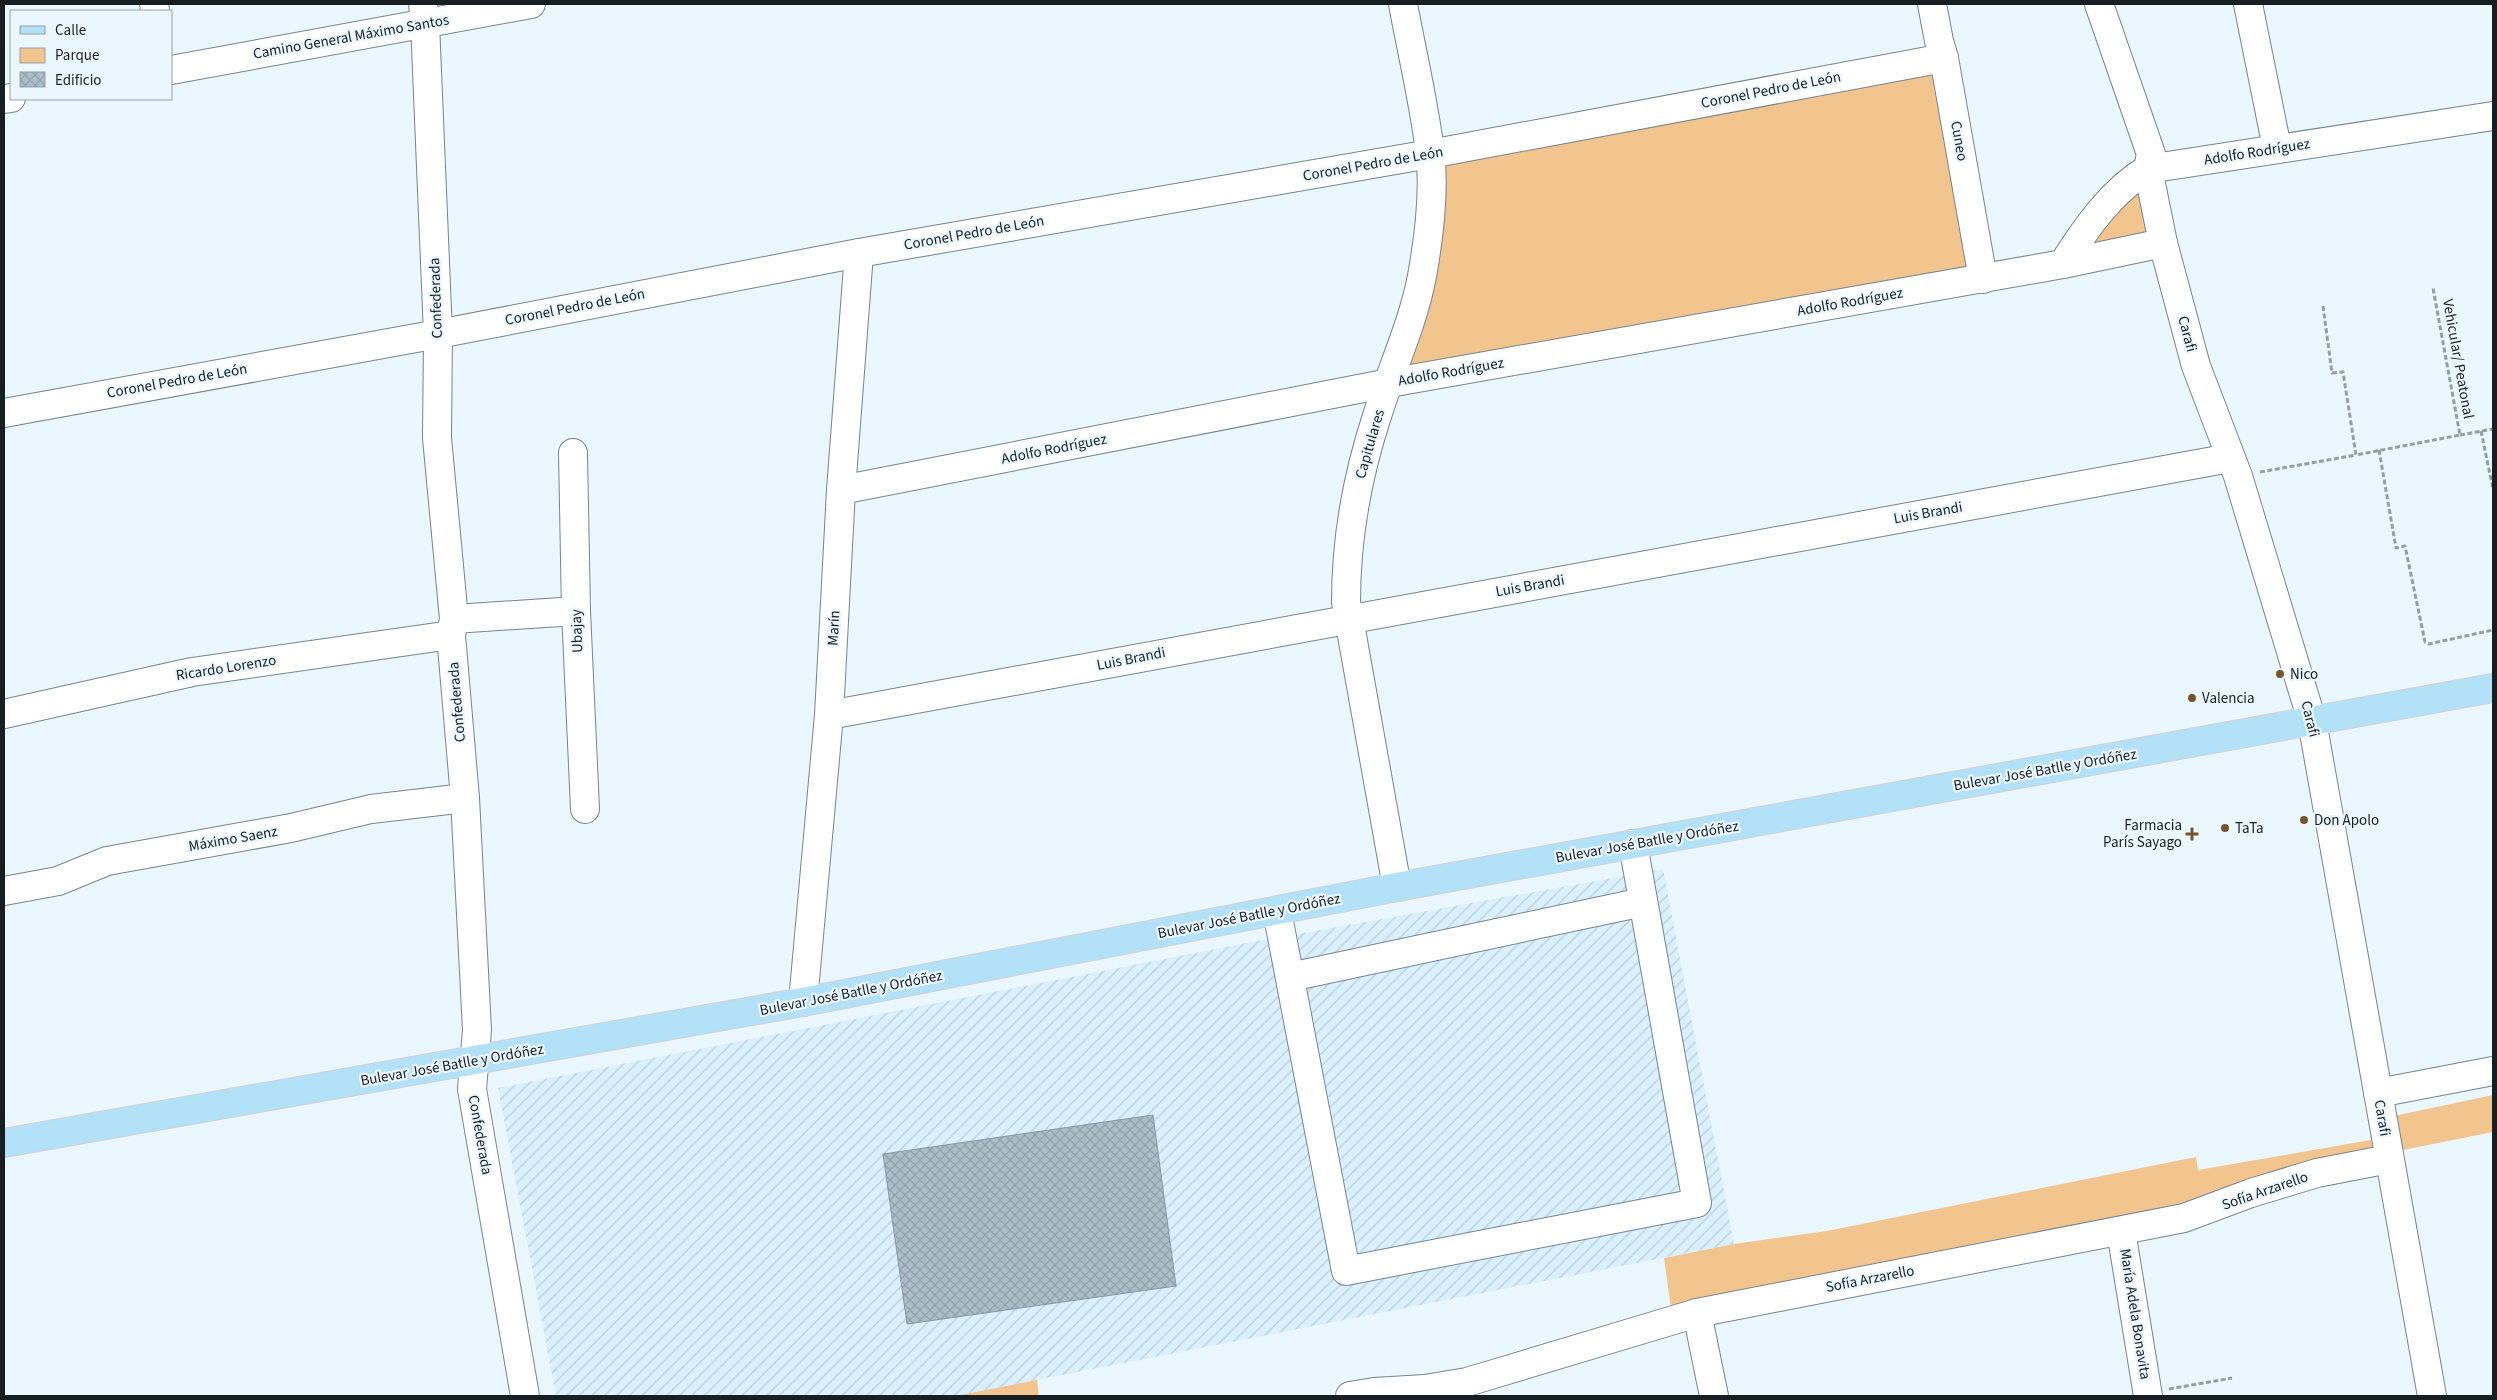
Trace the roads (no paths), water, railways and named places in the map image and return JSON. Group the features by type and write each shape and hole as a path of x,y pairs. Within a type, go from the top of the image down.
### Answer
{"main road":[{"name":"Bulevar José Batlle y Ordóñez","path":"4,1143 803,1002 1397,887 2493,688"}],"street":[{"name":"Camino General Máximo Santos","path":"172,70 424,13 531,4"},
{"name":"Capitulares","path":"1397,887 1346,602 1346,563 1358,482 1422,275 1430,196 1430,154 1404,4"},
{"name":"Cuneo","path":"1932,4 1938,41 1944,58 1983,278"},
{"name":"Carafi","path":"2100,4 2151,154 2148,170 2163,243 2196,366 2234,467 2312,722 2432,1396"},
{"path":"2248,4 2277,148"},
{"name":"Confederada","path":"424,13 438,334 437,438 465,798 477,1030 472,1089 525,1396"},
{"name":"Coronel Pedro de León","path":"4,413 438,334 859,253 1430,154 1944,58"},
{"name":"Adolfo Rodríguez","path":"2063,264 2077,242 2119,191 2131,179 2148,170 2277,148 2493,116"},
{"name":"Adolfo Rodríguez","path":"841,490 1389,383 2063,264 2163,243"},
{"name":"Marín","path":"803,1002 829,715 841,490 859,253"},
{"name":"Ubajay","path":"573,453 576,611 585,809"},
{"name":"Luis Brandi","path":"829,715 1349,618 2234,467"},
{"name":"Ricardo Lorenzo","path":"4,714 192,672 453,627 576,611"},
{"name":"Máximo Saenz","path":"4,891 58,881 107,861 292,828 371,809 465,798"},
{"path":"1277,911 1346,1271 1697,1203 1633,844"},
{"path":"1290,978 1643,902"},
{"path":"2378,1093 2493,1071"},
{"name":"Sofía Arzarello","path":"1350,1396 1374,1392 1425,1389 1467,1382 1490,1386 1697,1312 2184,1218 2251,1193 2317,1173 2389,1159"},
{"name":"María Adela Bonavita","path":"2121,1231 2157,1393"},
{"path":"1697,1312 1714,1396"}],"place":[{"name":"Nico","path":"2280,674"},
{"name":"Valencia","path":"2192,698"},
{"name":"Don Apolo","path":"2304,820"},
{"name":"TaTa","path":"2225,828"},
{"name":"Farmacia París Sayago","path":"2192,834"}]}
